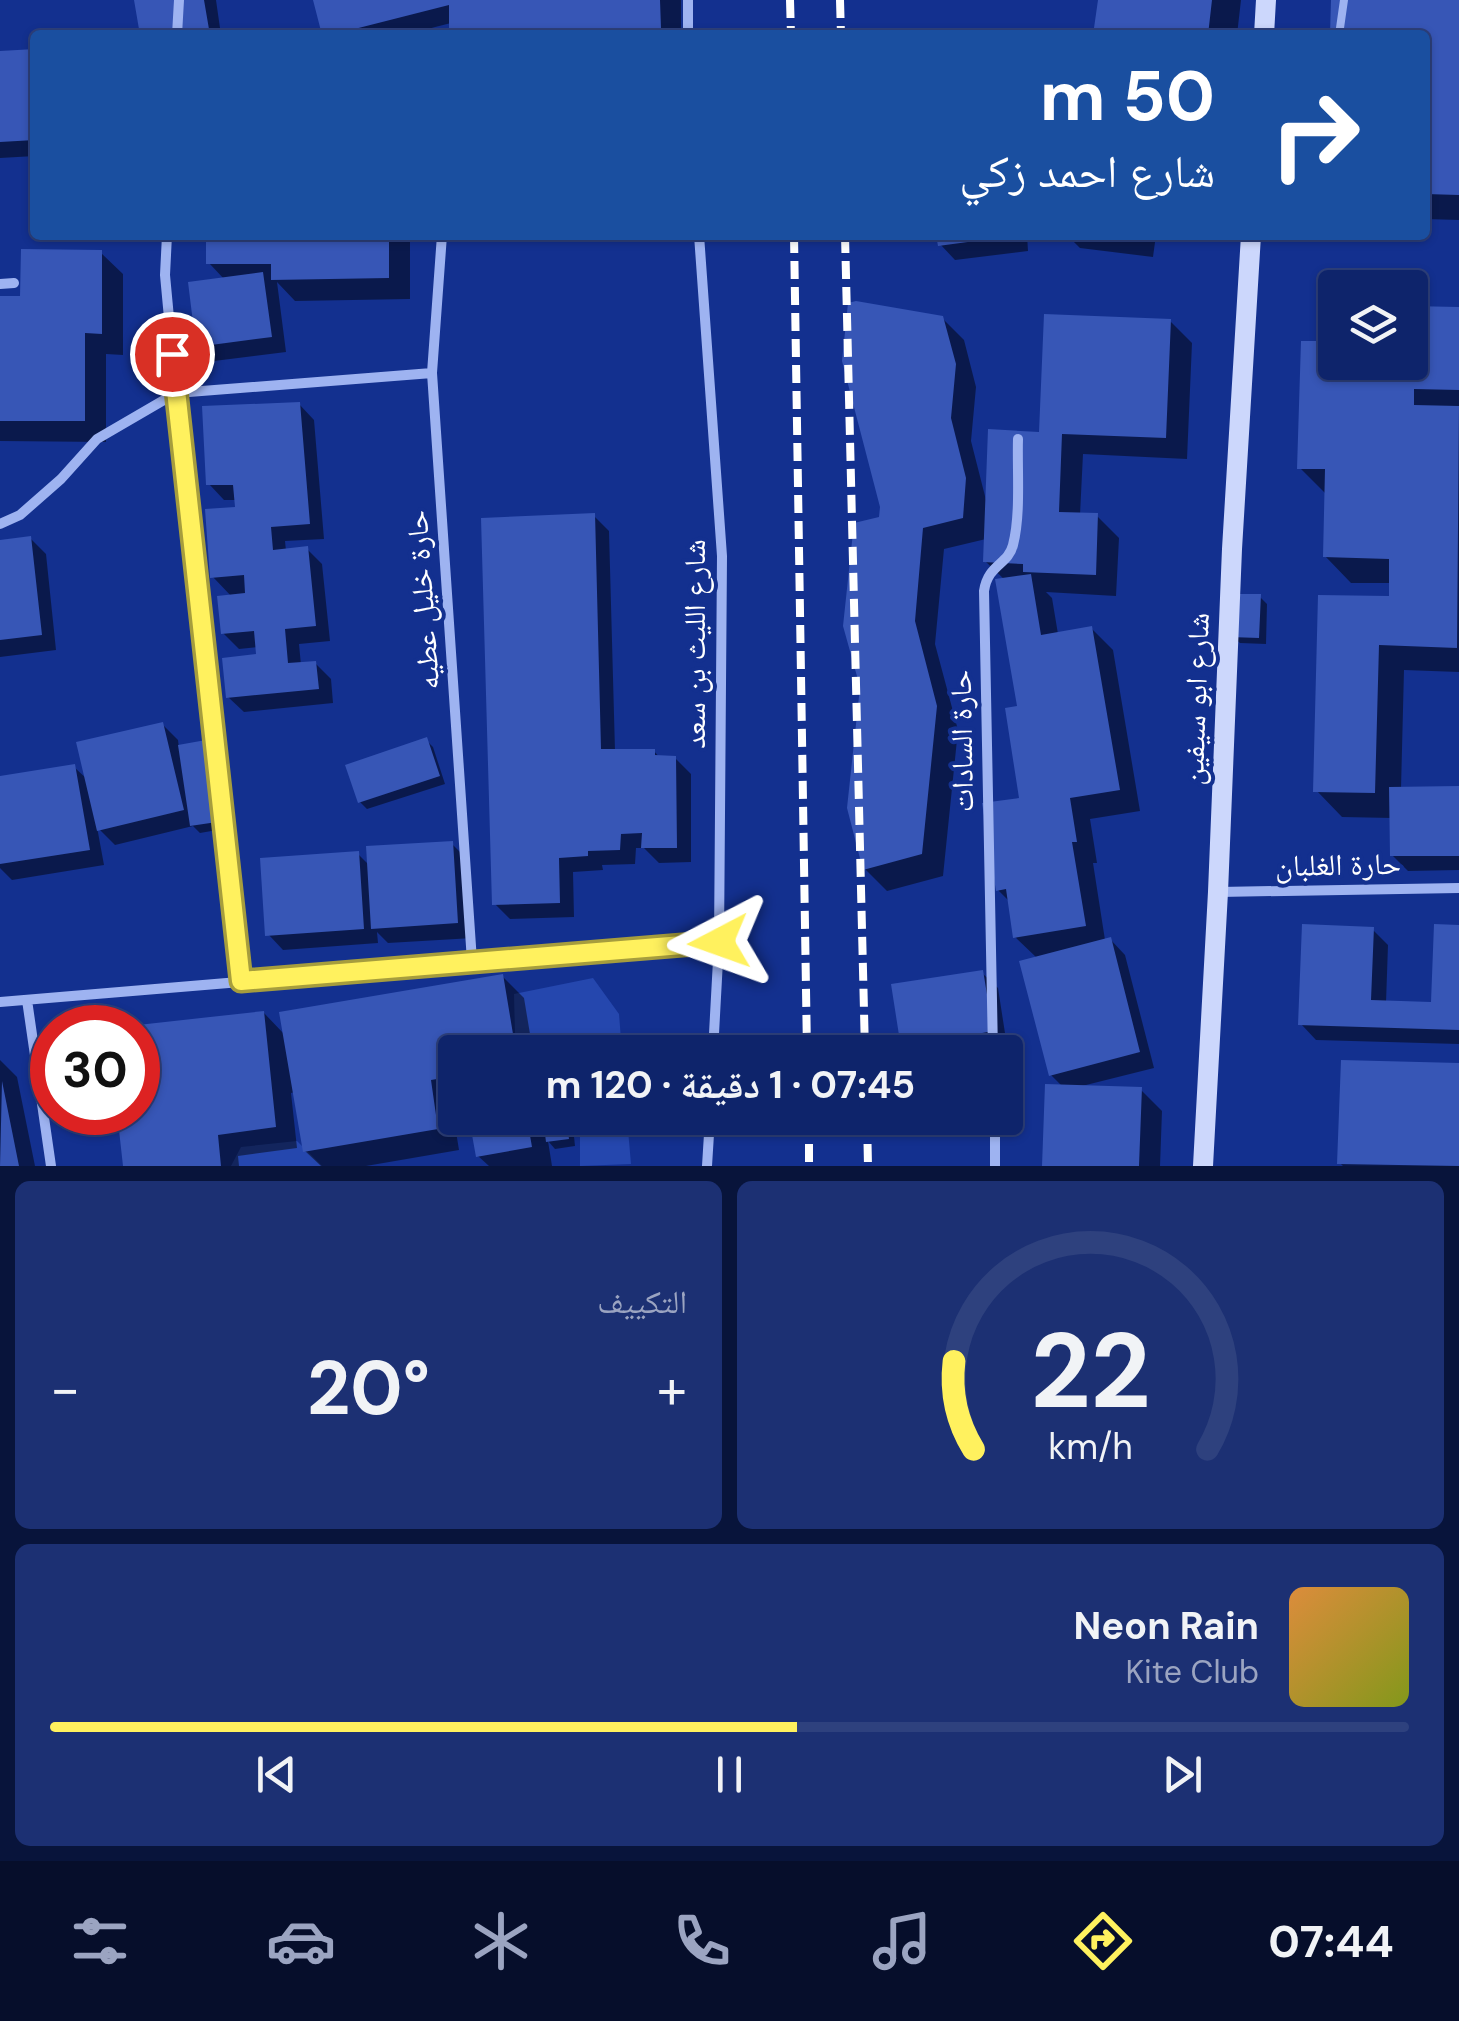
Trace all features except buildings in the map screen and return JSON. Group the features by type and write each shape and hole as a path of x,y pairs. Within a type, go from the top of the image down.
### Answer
{"street":[{"path":"178,30 179,0"},
{"path":"688,0 688,30"},
{"path":"1264,30 1266,0"},
{"path":"168,240 166,275 176,393 241,981"},
{"name":"حارة خليل عطيه","path":"442,240 432,373 472,961"},
{"name":"شارع الليث بن سعد","path":"700,240 722,556 719,942 714,1035"},
{"name":"شارع ابو سيفين","path":"1204,1166 1232,549 1251,240"},
{"path":"0,284 14,283"},
{"path":"0,524 20,515 97,440 176,393 432,373"},
{"name":"حارة السادات","path":"993,1035 984,591 986,578 1012,550 1018,439"},
{"name":"حارة الغلبان","path":"1218,892 1459,888"},
{"path":"0,1002 719,942"},
{"path":"27,1000 50,1166"},
{"path":"707,1166 709,1135"},
{"path":"995,1135 996,1166"}],"lane":[{"path":"1341,30 1344,0"}],"shaded area":[{"path":"593,978 619,1014 621,1035 516,1035 514,994"},
{"path":"580,1135 628,1135 631,1164 580,1166"},
{"path":"297,1141 322,1166 231,1166 241,1147"}],"railway":[{"path":"790,0 791,30"},
{"path":"840,0 841,30"},
{"path":"794,240 807,1035"},
{"path":"845,240 865,1035"},
{"path":"809,1135 809,1166"},
{"path":"867,1135 868,1166"}],"route":[{"path":"172,354 241,981 719,942"}]}
